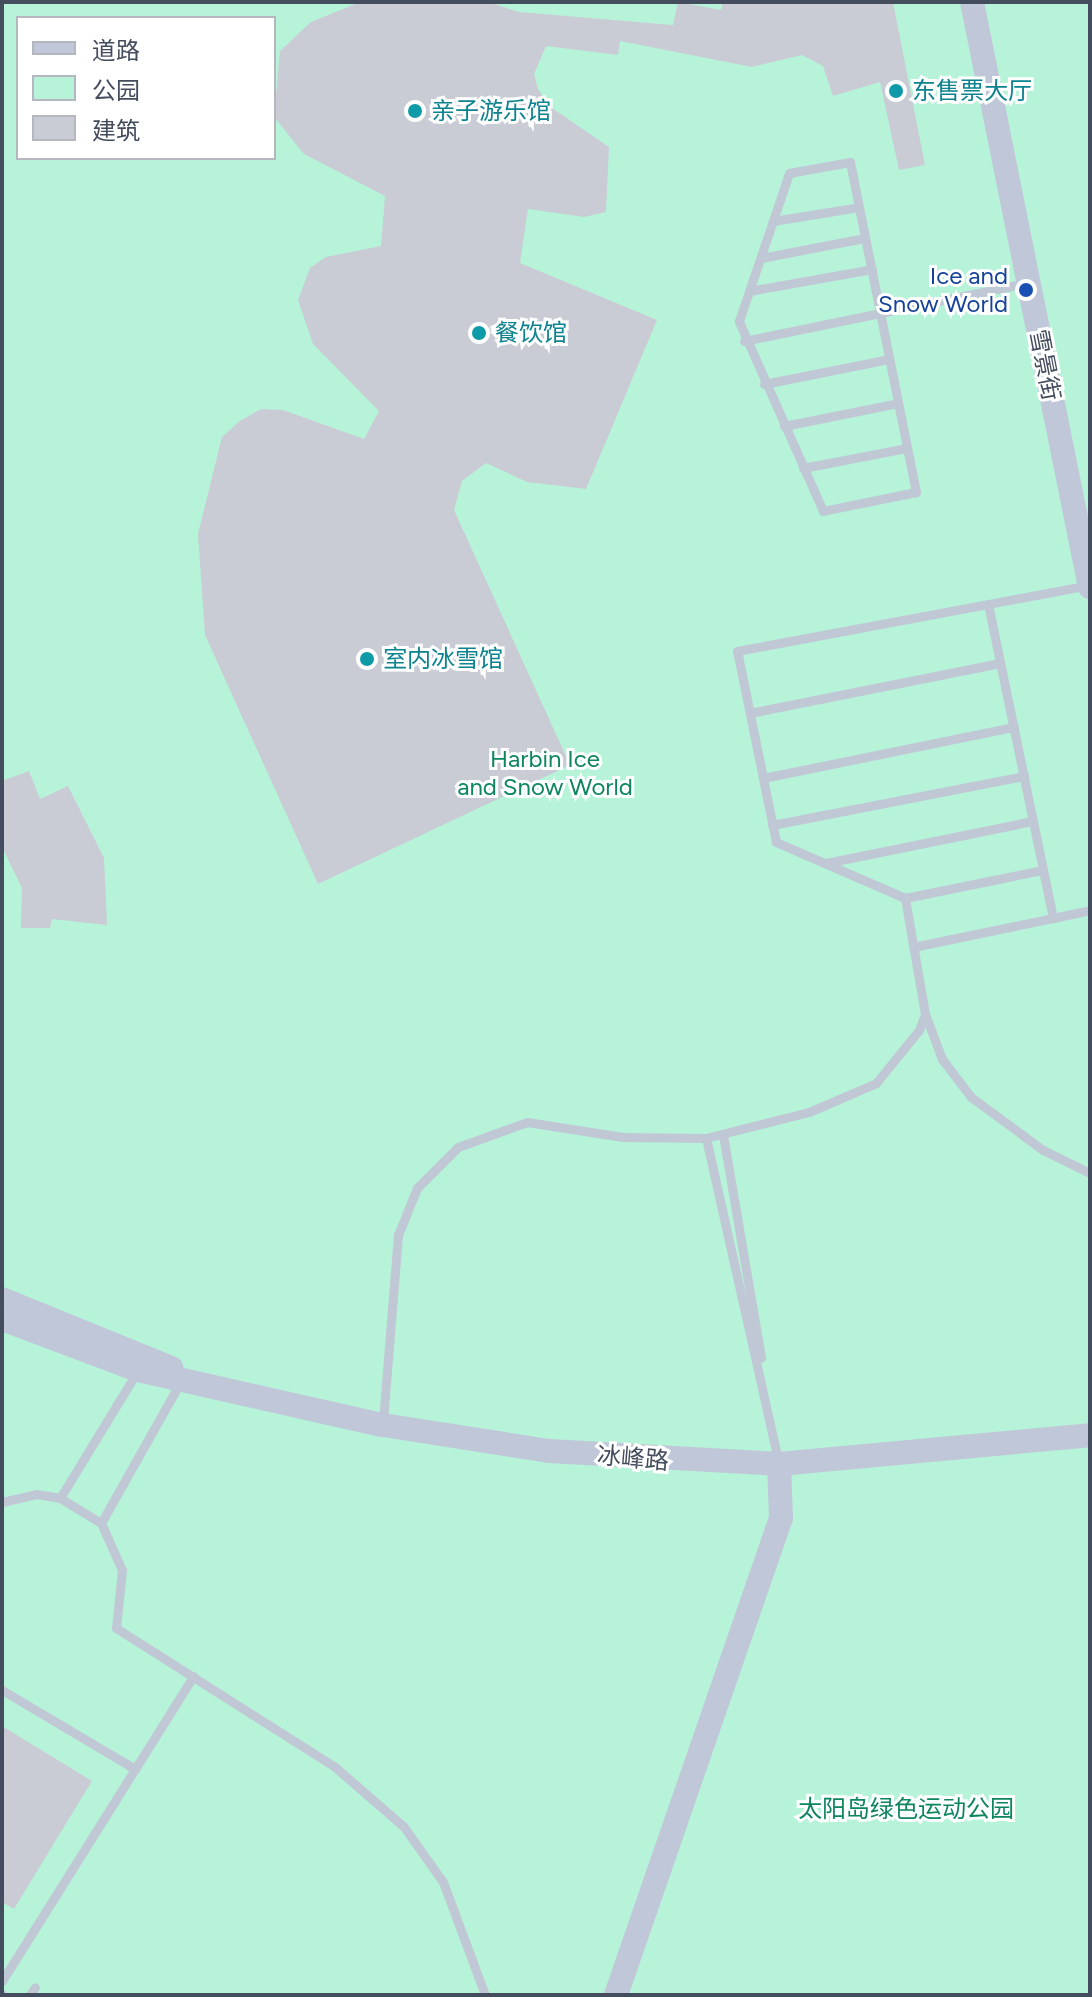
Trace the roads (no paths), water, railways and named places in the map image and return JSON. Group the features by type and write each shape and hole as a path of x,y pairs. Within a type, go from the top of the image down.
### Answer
{"street":[{"name":"雪景街","path":"972,2 1090,586"},
{"name":"冰峰路","path":"2,1299 143,1362"},
{"name":"冰峰路","path":"2,1319 184,1376 383,1425 549,1451 779,1464 1090,1435"},
{"path":"616,1995 781,1518 779,1464"}],"lane":[{"path":"850,162 859,207 916,492 823,511 744,341 739,321 789,173 850,162"},
{"path":"773,221 859,207"},
{"path":"761,258 865,238"},
{"path":"749,291 872,269"},
{"path":"744,341 1029,283"},
{"path":"764,384 889,359"},
{"path":"784,426 898,403"},
{"path":"803,468 907,448"},
{"path":"1043,870 905,898 776,842 737,651 1090,586"},
{"path":"988,604 1053,918"},
{"path":"750,713 1000,663"},
{"path":"763,778 1014,727"},
{"path":"772,825 1024,776"},
{"path":"826,863 1033,821"},
{"path":"905,898 925,1014 936,1048 971,1097 1043,1150 1090,1173"},
{"path":"913,947 1090,910"},
{"path":"383,1425 398,1235 417,1188 445,1157 483,1133 527,1122 632,1137 706,1138 723,1135 866,1089 899,1062 925,1014"},
{"path":"723,1135 779,1464"},
{"path":"706,1138 779,1464"},
{"path":"60,1498 143,1362"},
{"path":"101,1523 184,1376"},
{"path":"2,1502 36,1494 60,1498 101,1523 122,1570 116,1628 335,1767 404,1827 443,1882 485,1995"},
{"path":"2,1981 193,1676"},
{"path":"2,1690 135,1769"}],"place":[{"name":"东售票大厅","path":"896,91"},
{"name":"亲子游乐馆","path":"415,111"},
{"name":"Ice and Snow World","path":"1026,290"},
{"name":"餐饮馆","path":"479,333"},
{"name":"室内冰雪馆","path":"367,659"}],"park label":[{"name":"Harbin Ice and Snow World","path":"545,773"},
{"name":"太阳岛绿色运动公园","path":"906,1809"}]}
